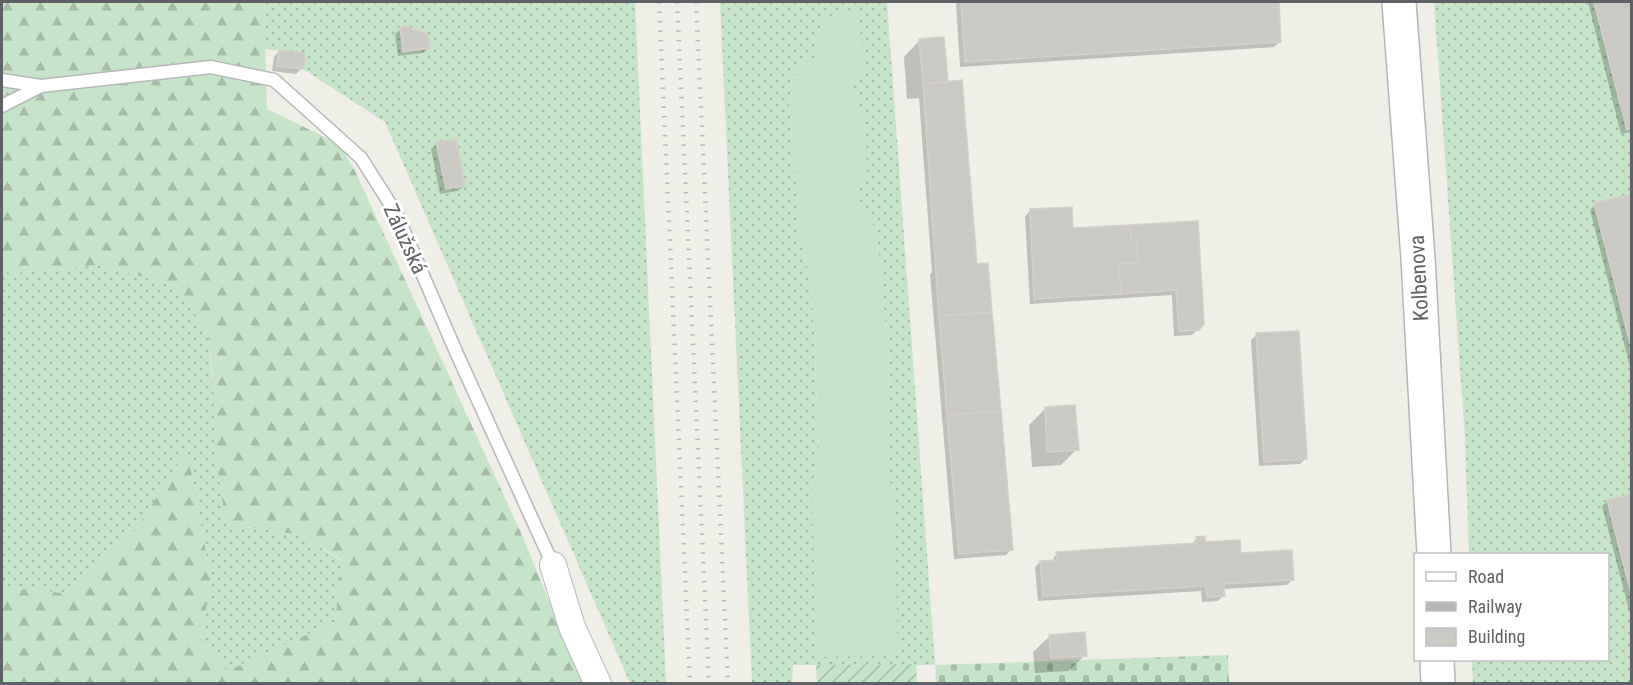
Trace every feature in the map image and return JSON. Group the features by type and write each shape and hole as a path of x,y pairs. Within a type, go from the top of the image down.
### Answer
{"main road":[{"name":"Kolbenova","path":"1399,2 1418,258 1434,553"},
{"path":"1437,661 1438,684"}],"street":[{"name":"Zálužská","path":"554,565 572,627 598,684"}],"lane":[{"name":"Zálužská","path":"2,80 41,86 212,68 274,80 361,158 396,213 456,354 554,565"},
{"path":"2,106 41,86"}],"green space":[{"path":"2,2 264,2 267,109 339,144 356,173 521,533 583,683 2,683 2,570 8,587 63,593 136,530 187,449 211,580 201,639 227,671 335,622 342,560 301,535 226,524 215,453 213,378 208,333 176,286 99,265 2,274"},
{"path":"264,2 635,2 666,683 630,683 385,122 303,69 305,53 265,49","holes":["406,26 428,35 430,48 403,51 400,28","456,139 465,186 446,189 436,143"]},
{"path":"720,2 887,2 935,665 793,665 792,683 752,683","holes":["821,18 863,79 853,79 853,92 866,129 855,194 877,232 889,362 885,483 894,484 897,656 812,486 819,452 812,288 801,240 789,106 792,78 804,64 816,57"]},
{"path":"1434,2 1594,2 1626,129 1631,128 1631,194 1594,204 1631,350 1631,494 1607,500 1631,596 1631,683 1473,683 1472,661 1609,661 1609,553 1469,553 1465,438"},
{"path":"859,9 864,79 853,79 853,92 866,129 867,176 855,194 877,232 889,362 886,483 894,484 898,656 816,657 812,486 819,452 812,288 801,240 789,106 792,78 804,64 816,57 821,18"},
{"path":"99,265 176,286 208,333 226,524 301,535 342,561 335,622 227,672 201,639 211,580 187,450 136,530 63,593 8,587 2,570 2,274"},
{"path":"1228,655 1229,683 936,683 935,665"},
{"path":"916,664 917,683 817,683 816,665"}],"building":[{"path":"961,2 1279,2 1281,42 965,62"},
{"path":"1594,2 1632,2 1632,128 1627,130"},
{"path":"406,26 428,35 430,48 403,52 400,27"},
{"path":"944,37 948,82 923,84 919,39"},
{"path":"279,50 305,53 303,69 277,66"},
{"path":"962,80 977,264 988,263 992,312 939,316 923,84"},
{"path":"456,139 465,186 446,189 436,142"},
{"path":"1632,194 1632,350 1594,203"},
{"path":"1072,207 1073,228 1130,225 1131,240 1136,240 1138,263 1119,264 1121,294 1034,299 1030,209"},
{"path":"1198,221 1204,324 1199,330 1179,331 1176,290 1121,294 1119,264 1138,263 1136,240 1131,240 1130,225"},
{"path":"992,312 1001,411 947,415 939,316"},
{"path":"1299,331 1307,459 1264,462 1256,333"},
{"path":"1075,405 1079,450 1047,452 1045,407"},
{"path":"1001,411 1013,550 959,554 947,415"},
{"path":"1632,494 1632,572 1626,574 1607,500"},
{"path":"1205,536 1205,542 1240,540 1241,553 1292,550 1294,580 1224,584 1225,596 1207,597 1206,586 1043,596 1040,561 1057,560 1056,552 1197,543 1196,537"},
{"path":"1632,572 1632,596 1626,574"},
{"path":"1085,632 1087,656 1051,658 1049,635"}],"railway":[{"path":"659,2 690,684"},
{"path":"677,2 709,684"},
{"path":"696,2 728,684"}]}
